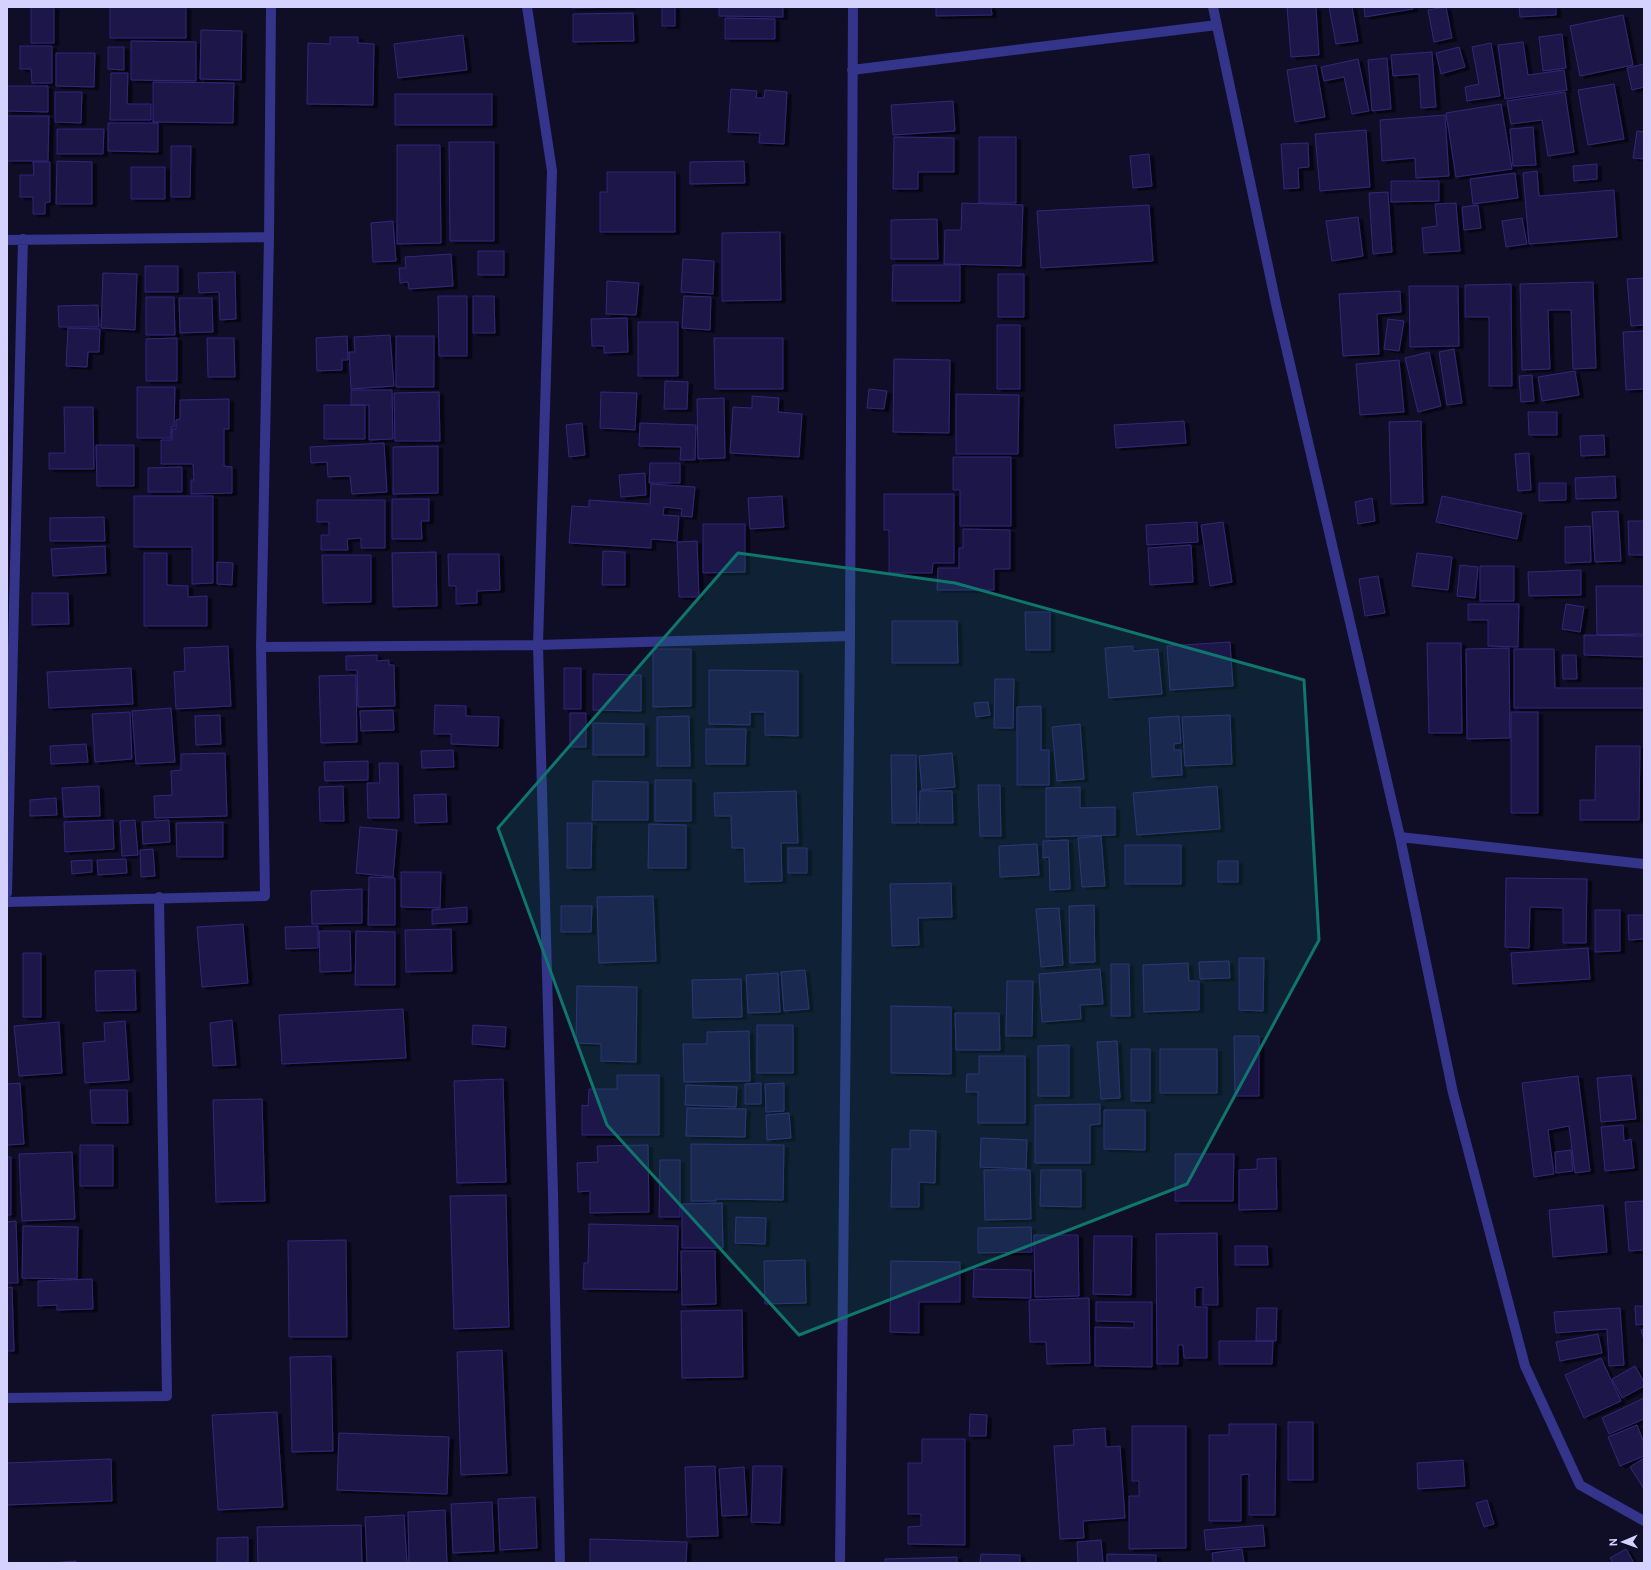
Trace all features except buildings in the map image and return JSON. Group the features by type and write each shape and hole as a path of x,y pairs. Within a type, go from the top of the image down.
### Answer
{"street":[{"path":"7,902 265,896 261,647 269,237 271,7"},
{"path":"527,7 552,171 538,645 553,1193 560,1563"},
{"path":"840,1563 850,636 853,7"},
{"path":"1213,7 1276,304 1400,837 1453,1093 1525,1366 1580,1486 1644,1521"},
{"path":"852,70 1217,25"},
{"path":"7,240 269,237"},
{"path":"7,894 23,239"},
{"path":"261,647 538,645 850,636"},
{"path":"1400,837 1644,864"},
{"path":"7,1398 167,1396 158,898"}],"highlighted area":[{"path":"738,553 955,583 1304,680 1319,940 1187,1184 799,1335 607,1125 498,828"}]}
